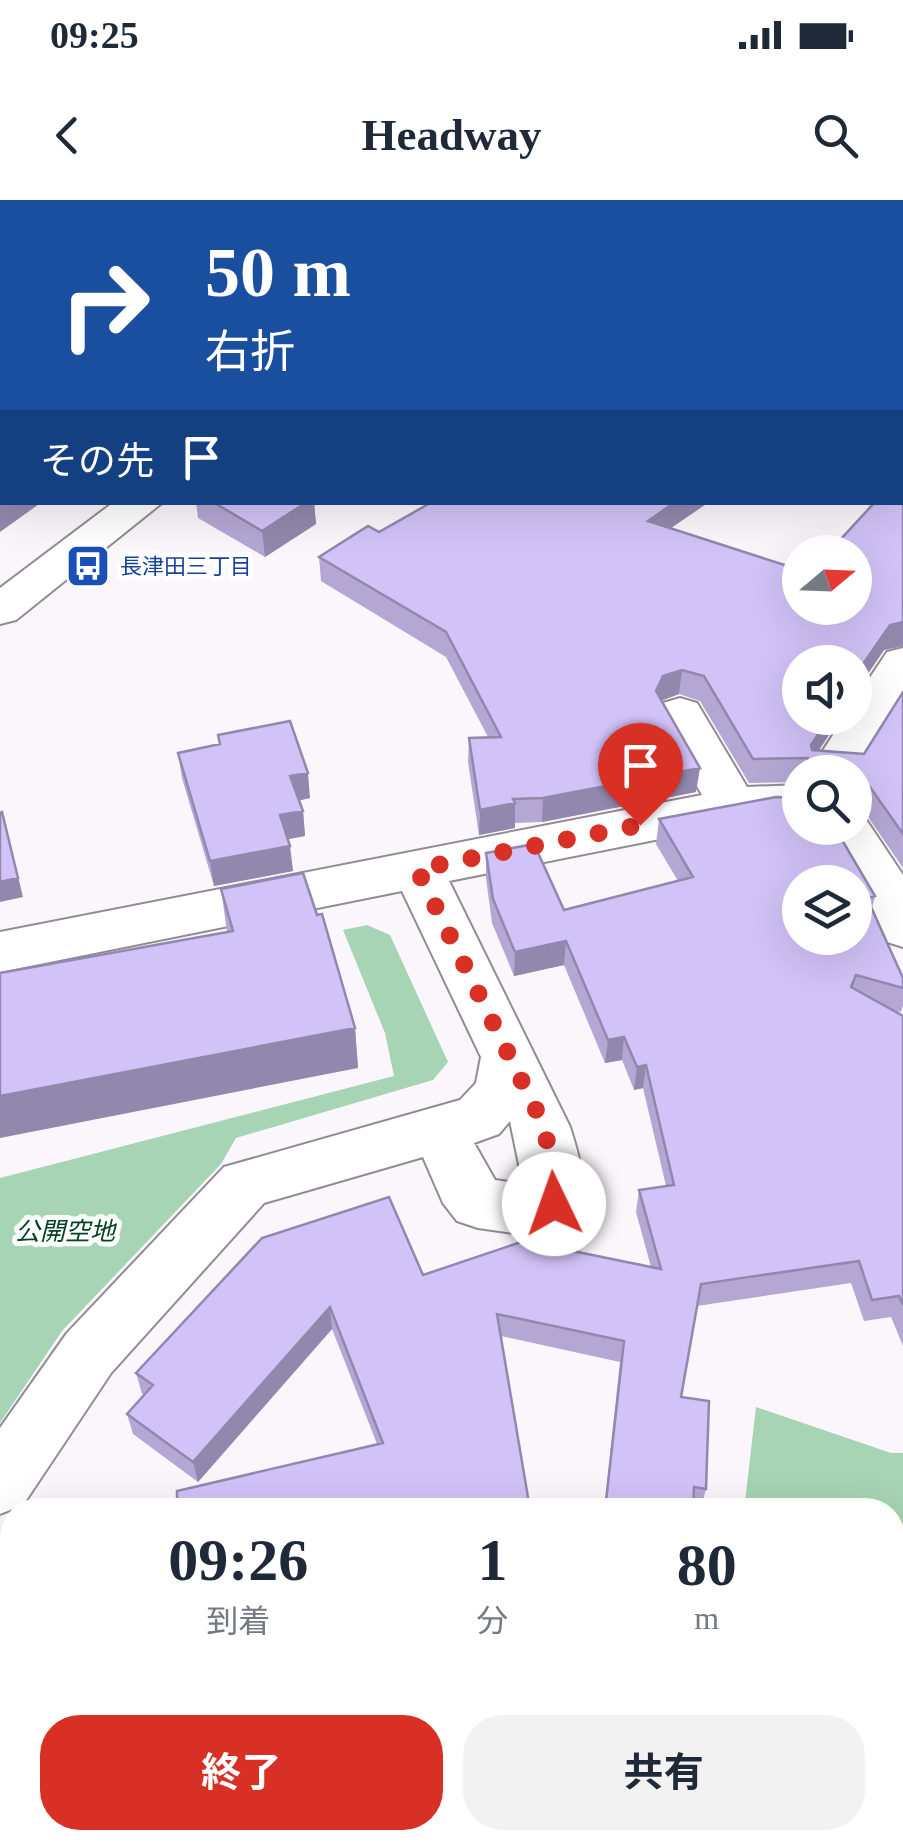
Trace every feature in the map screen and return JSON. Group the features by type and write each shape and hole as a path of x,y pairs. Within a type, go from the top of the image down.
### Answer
{"street":[{"path":"0,610 138,505"},
{"path":"844,755 903,663"},
{"path":"680,714 734,808"},
{"path":"0,952 734,808 782,804"},
{"path":"857,845 875,870 903,927"},
{"path":"417,869 540,1118 553,1161 554,1204 535,1211 478,1203 464,1186 440,1130"},
{"path":"0,1483 89,1353 244,1184 479,1118 502,1092 509,1058"}],"green space":[{"name":"公開空地","path":"367,925 390,935 448,1062 433,1080 236,1138 221,1164 62,1331 0,1423 0,1178 394,1076 385,1033 343,930"},
{"path":"756,1407 891,1453 903,1453 903,1498 745,1498"}],"building":[{"path":"218,505 302,505 262,531"},
{"path":"427,505 671,505 648,521 782,564 782,625 872,625 872,535 845,535 872,505 903,505 903,622 890,625 872,651 872,645 782,645 782,735 818,735 812,750 864,754 903,692 903,834 872,790 872,755 782,755 782,758 753,759 704,676 682,670 663,676 656,691 700,768 543,798 513,799 515,803 480,810 469,738 501,737 446,632 319,557 368,526 379,532"},
{"path":"290,721 308,773 290,776 303,811 280,815 290,846 210,861 178,753 220,744 218,735"},
{"path":"782,797 782,845 845,845 857,865 782,865 782,955 872,955 872,909 903,978 903,988 856,975 851,987 903,1016 903,1305 899,1296 872,1300 859,1261 701,1284 681,1397 709,1401 706,1489 694,1487 694,1498 606,1498 624,1341 497,1314 528,1498 177,1498 177,1491 383,1443 330,1307 193,1462 127,1414 153,1385 136,1373 262,1238 389,1197 423,1275 524,1241 661,1269 639,1190 674,1185 646,1065 637,1067 624,1037 608,1040 566,941 515,952 493,899 486,853 534,844 564,910 693,877 659,819"},
{"path":"0,813 18,878 0,882"},
{"path":"303,873 317,915 322,914 355,1028 0,1096 0,973 233,931 221,889"}],"place":[{"name":"長津田三丁目","path":"88,566"}],"route":[{"path":"554,1204 553,1161 540,1118 417,869 640,825"}]}
